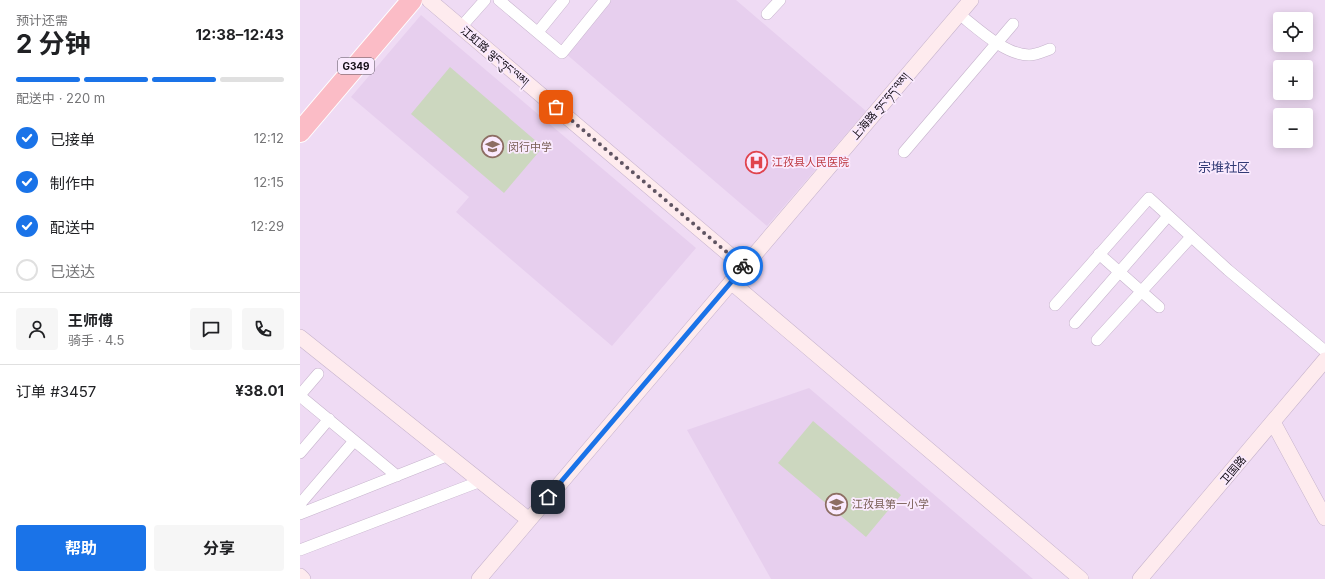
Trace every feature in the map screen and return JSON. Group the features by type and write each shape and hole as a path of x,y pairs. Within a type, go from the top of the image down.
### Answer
{"highway":[{"name":"G349","path":"300,132 412,0"}],"main road":[{"name":"江虹路 ལྕང་ཧུང་ལམ།","path":"429,0 744,267"},
{"name":"上海路 ཧྲང་ཧད་ལམ།","path":"479,579 971,0"},
{"path":"731,282 1081,579"},
{"path":"300,337 529,520"},
{"name":"卫国路","path":"1140,579 1325,360"},
{"path":"1273,422 1325,518"},
{"path":"300,576 303,579"}],"street":[{"path":"461,27 485,0"},
{"path":"499,0 562,53 605,0"},
{"path":"538,32 564,0"},
{"path":"768,14 780,0"},
{"path":"959,14 997,43 1022,54 1031,55 1050,48"},
{"path":"904,152 1013,24"},
{"path":"1055,305 1149,198 1228,270 1325,351"},
{"path":"1075,323 1168,216"},
{"path":"1097,340 1191,236"},
{"path":"1099,254 1159,307"},
{"path":"318,374 300,395 396,476"},
{"path":"300,453 329,420"},
{"path":"300,504 354,441"},
{"path":"300,514 449,455"},
{"path":"300,550 481,481"}],"shaded area":[{"name":"江孜县人民医院","path":"610,0 736,0 866,111 767,226 565,53"},
{"name":"闵行中学","path":"421,15 696,248 612,346 456,212 469,197 351,97"},
{"name":"江孜县第一小学","path":"809,388 1033,579 771,579 687,430"}],"green space":[{"path":"450,67 543,147 504,193 411,114"},
{"path":"813,421 901,495 866,537 778,463"}],"way so far":[{"path":"556,107 743,266"}],"place":[{"name":"闵行中学","path":"493,147"},
{"name":"江孜县人民医院","path":"757,162"},
{"name":"江孜县第一小学","path":"837,504"}],"district":[{"name":"宗堆社区","path":"1224,167"}],"route":[{"path":"548,497 744,267 743,266"}]}
